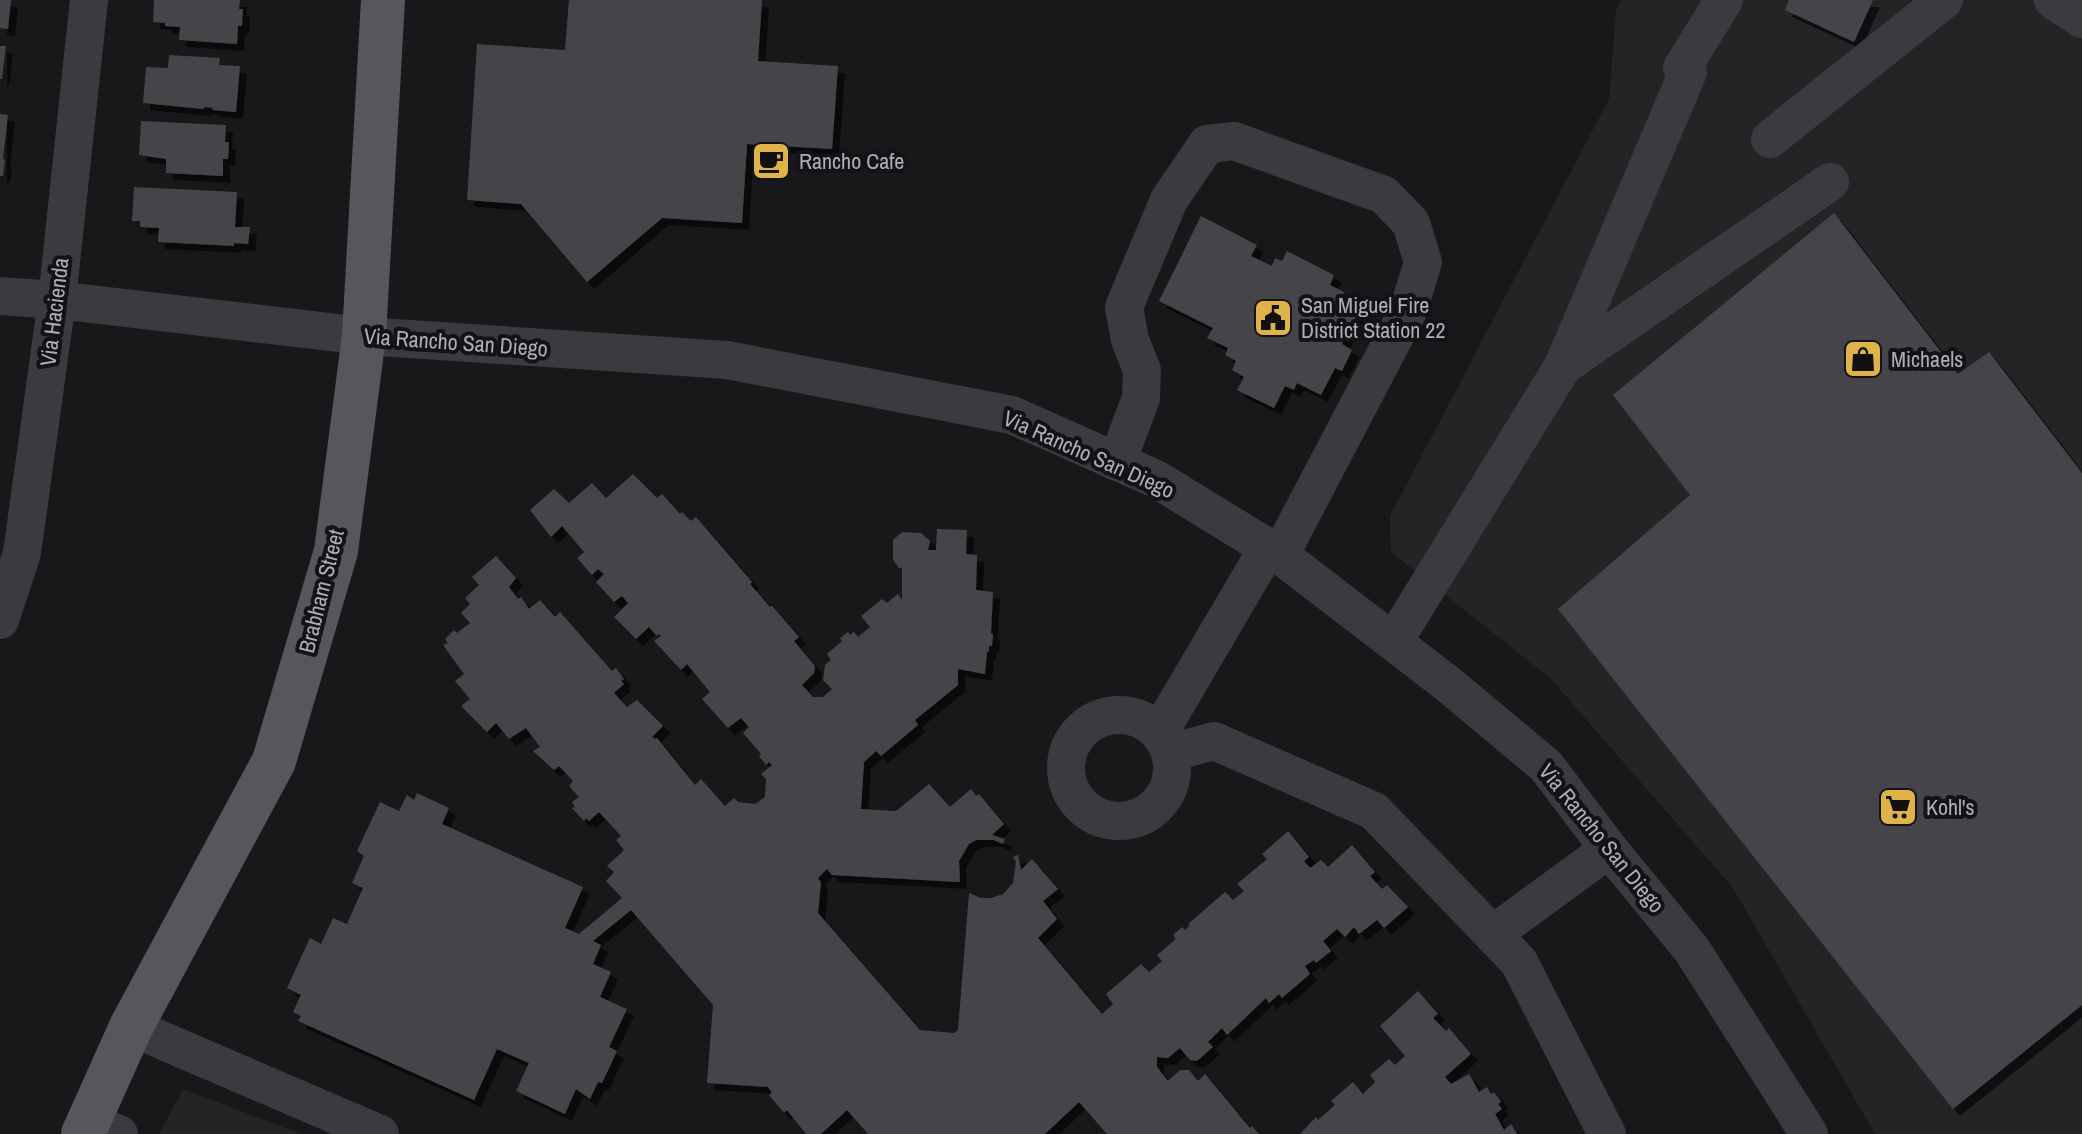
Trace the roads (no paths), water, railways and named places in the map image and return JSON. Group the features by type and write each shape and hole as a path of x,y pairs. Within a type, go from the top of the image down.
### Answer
{"main road":[{"name":"Brabham Street","path":"97,1130 131,1027 274,761 336,551 364,336 383,0"}],"street":[{"name":"Via Hacienda","path":"0,620 22,553 57,300 89,0"},
{"path":"1394,641 1563,366 1685,70 1724,0"},
{"path":"1770,139 1944,0"},
{"path":"2053,0 2082,19"},
{"path":"1117,462 1141,398 1142,370 1130,340 1124,307 1169,200 1207,144 1234,141 1384,195 1411,223 1423,262 1408,311 1164,743 1214,741 1374,811 1519,962 1607,1134"},
{"path":"1563,366 1830,182"},
{"name":"Via Rancho San Diego","path":"0,296 364,336 727,360 1012,415 1156,479 1275,550 1394,641 1546,766 1692,950 1809,1134"},
{"path":"1493,934 1609,849"},
{"path":"131,1027 380,1134"}],"place":[{"name":"Rancho Cafe","path":"771,161"},
{"name":"San Miguel Fire District Station 22","path":"1273,318"},
{"name":"Michaels","path":"1863,359"},
{"name":"Kohl's","path":"1898,807"}]}
